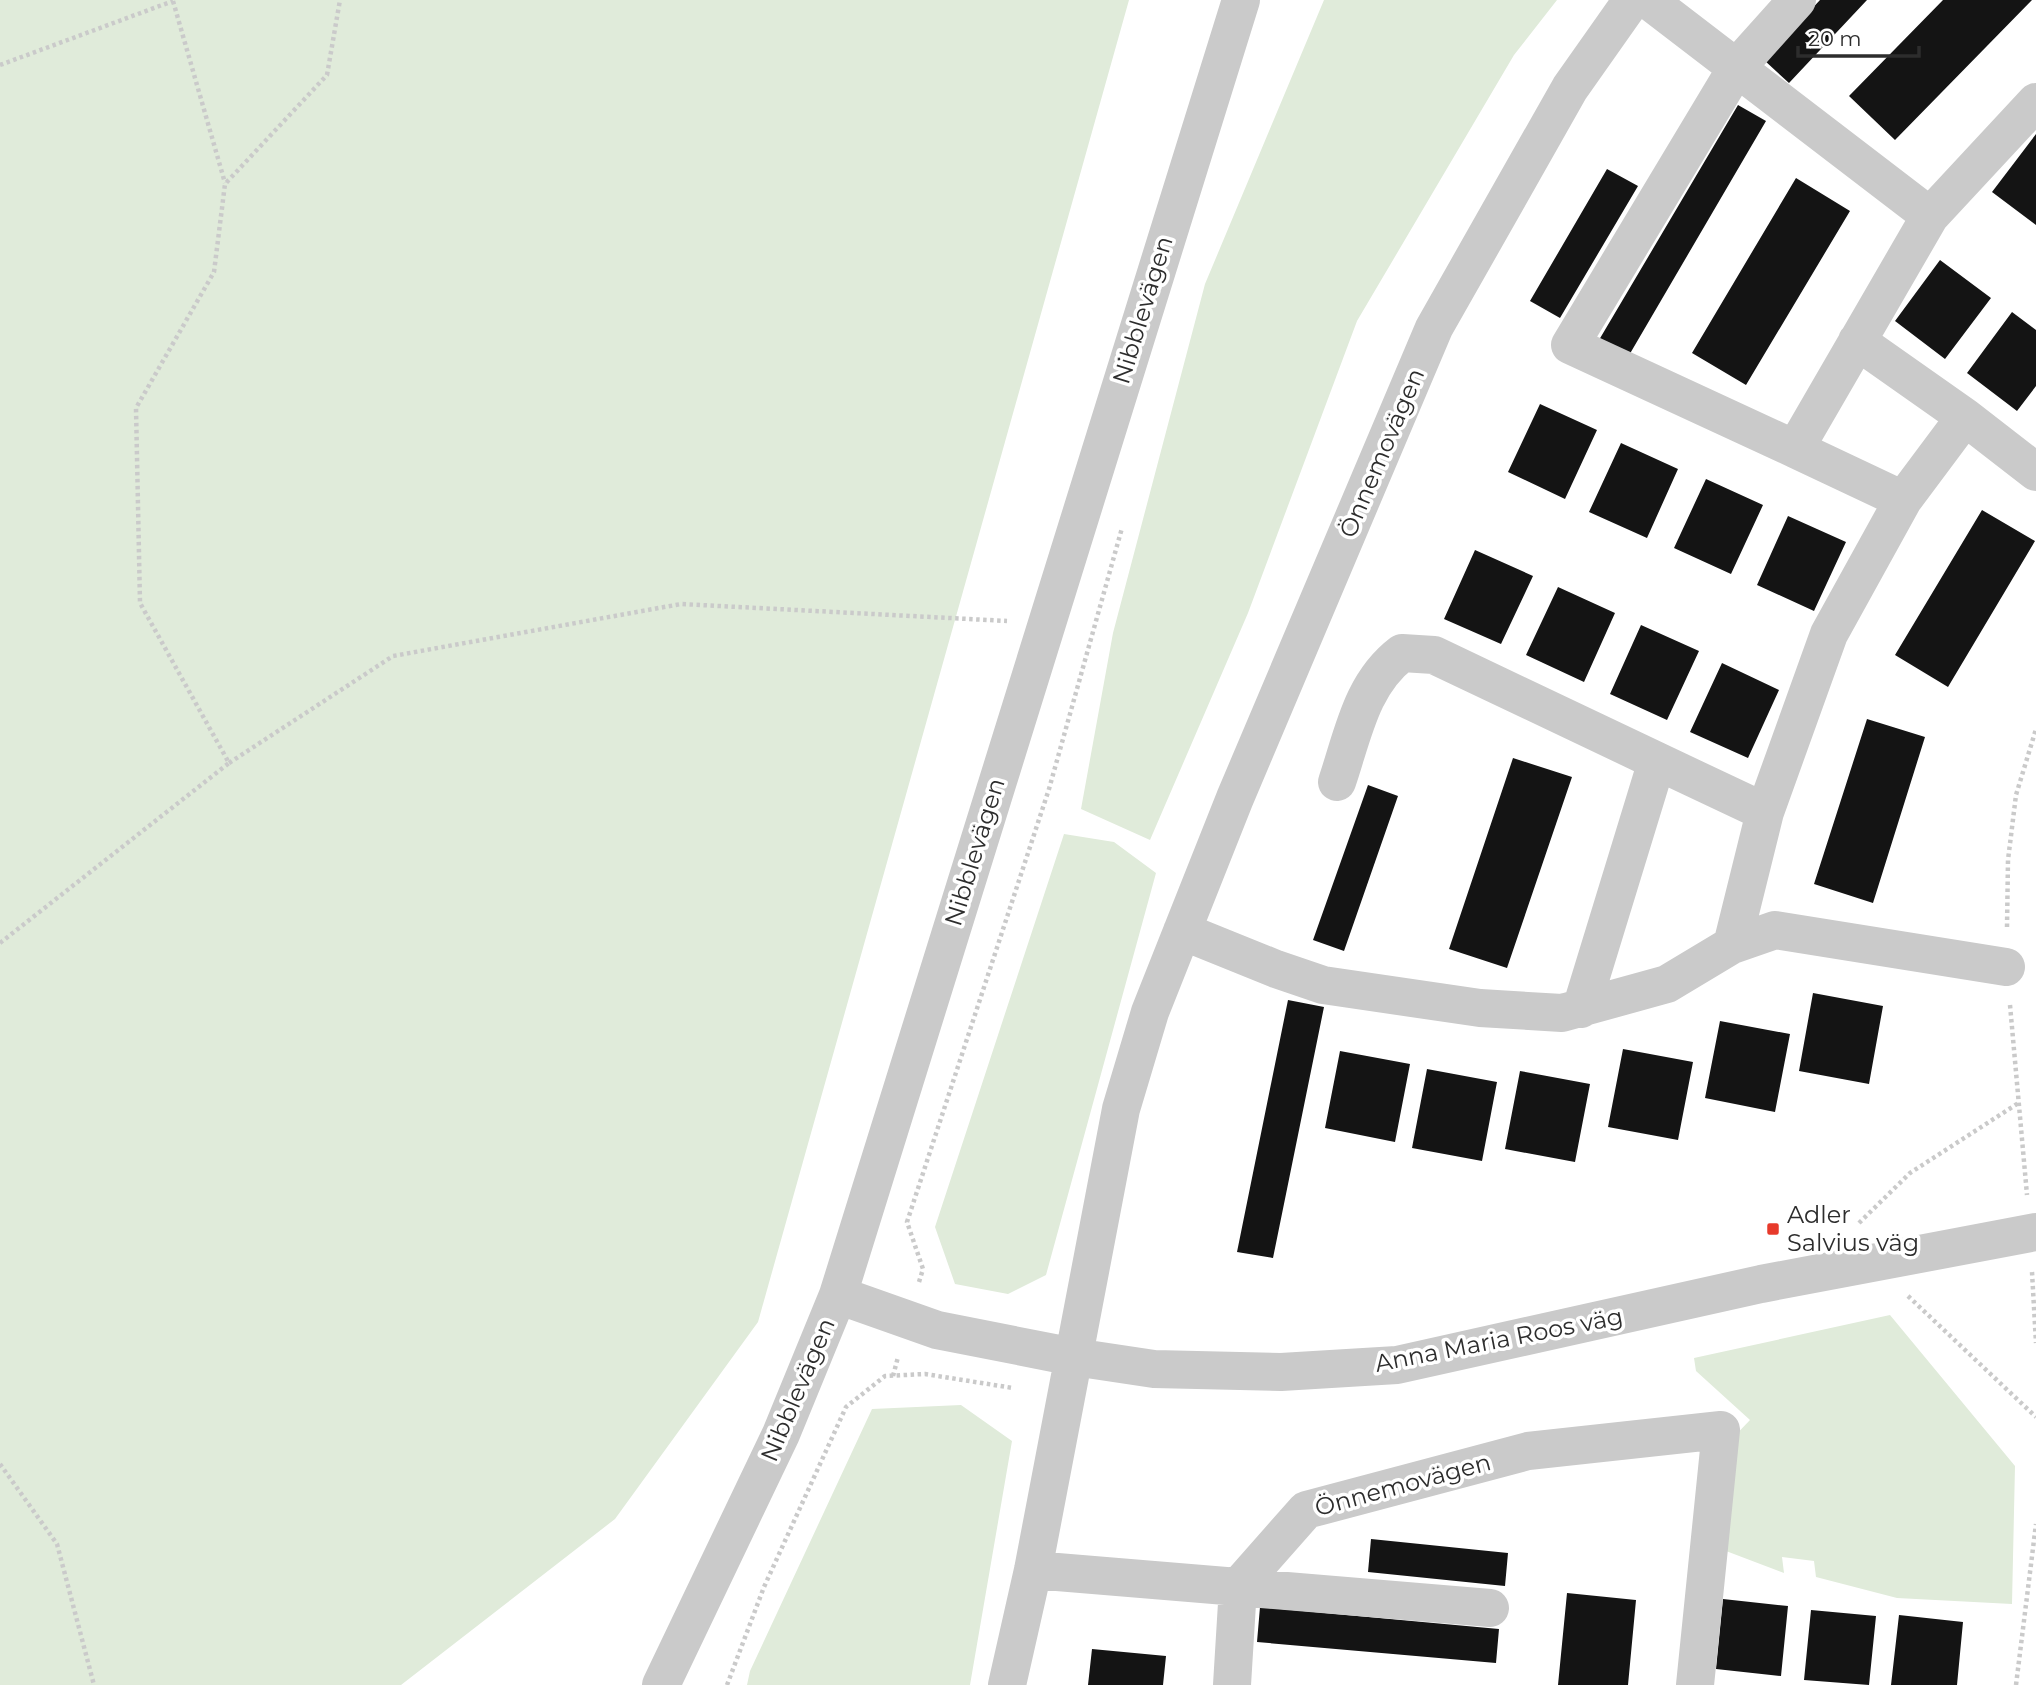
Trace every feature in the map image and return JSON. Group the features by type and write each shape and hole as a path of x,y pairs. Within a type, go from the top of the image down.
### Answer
{"street":[{"name":"Nibblevägen","path":"661,1685 781,1434 838,1295 1241,0"},
{"name":"Önnemovägen","path":"1007,1685 1033,1570 1121,1109 1150,1013 1434,328 1570,88 1632,0"},
{"path":"1648,0 1930,216"},
{"path":"1797,0 1737,67 1570,345 1902,500"},
{"path":"1795,449 1930,216 2036,102"},
{"path":"1857,341 1965,417 2036,472"},
{"path":"1732,944 1765,812 1829,634 1902,500 1965,417"},
{"path":"1337,782 1368,689 1383,667 1402,653 1434,656 1765,812"},
{"path":"1581,1009 1657,761"},
{"path":"1182,931 1276,970 1323,985 1480,1008 1562,1013 1667,984 1732,944 1775,930 2006,967"},
{"name":"Anna Maria Roos väg","path":"838,1295 1070,1373 1154,1369 1281,1372 1397,1365 1761,1284 1876,1263 2034,1250"},
{"name":"Önnemovägen","path":"1238,1587 1306,1510 1528,1451 1721,1430 1695,1685"},
{"path":"1033,1570 1490,1608"},
{"path":"1232,1685 1238,1587"}],"path":[{"path":"0,65 174,0 225,184 214,272 136,408 140,603 229,763"},
{"path":"225,184 327,75 340,0"},
{"path":"923,1269 907,1222 1049,789 1123,524"},
{"path":"0,943 229,763 393,656 681,604 1046,622"},
{"path":"1853,1229 1910,1173 2020,1102"},
{"path":"2034,1250 2036,1343"},
{"path":"1876,1263 1942,1331 2036,1417"},
{"path":"727,1685 764,1587 846,1407 885,1376 925,1374 1006,1388 1070,1373"},
{"path":"0,1464 57,1544 94,1685"},
{"path":"2016,1685 2036,1524"}],"green space":[{"path":"0,0 1129,0 758,1322 615,1519 401,1685 0,1685"},
{"path":"1324,0 1557,0 1514,55 1357,321 1248,613 1150,840 1081,809 1113,633 1205,284"},
{"path":"1064,834 1114,842 1156,873 1046,1275 1008,1294 955,1284 935,1227"},
{"path":"1890,1315 2015,1466 2012,1604 1897,1598 1816,1577 1814,1561 1782,1557 1784,1573 1726,1551 1727,1444 1750,1420 1696,1371 1694,1358"},
{"path":"961,1405 1012,1441 970,1685 747,1685 750,1671 872,1409"}],"building":[{"path":"1820,0 1867,0 1789,83 1764,60"},
{"path":"1943,0 2032,0 1895,140 1849,96"},
{"path":"1738,105 1766,121 1628,357 1599,340"},
{"path":"2036,134 2036,225 1992,192"},
{"path":"1607,169 1638,186 1560,318 1530,301"},
{"path":"1796,178 1850,211 1746,385 1692,353"},
{"path":"1940,260 1991,298 1945,359 1895,321"},
{"path":"2012,312 2036,330 2036,386 2017,411 1967,373"},
{"path":"1540,404 1597,430 1565,499 1508,472"},
{"path":"1621,443 1678,469 1647,538 1589,512"},
{"path":"1706,479 1763,505 1731,574 1674,548"},
{"path":"1982,510 2035,541 1948,687 1895,655"},
{"path":"1788,516 1846,542 1814,611 1757,585"},
{"path":"1475,550 1533,576 1501,644 1444,619"},
{"path":"1558,587 1615,613 1584,682 1526,655"},
{"path":"1641,625 1699,651 1667,720 1610,694"},
{"path":"1722,663 1779,690 1748,758 1690,732"},
{"path":"1867,719 1925,737 1873,903 1814,884"},
{"path":"1513,758 1572,777 1507,968 1449,949"},
{"path":"1368,785 1398,796 1344,951 1313,940"},
{"path":"1813,993 1883,1006 1869,1084 1799,1071"},
{"path":"1288,1000 1324,1007 1273,1258 1237,1252"},
{"path":"1720,1021 1790,1034 1775,1112 1705,1098"},
{"path":"1623,1049 1693,1062 1678,1140 1608,1127"},
{"path":"1340,1051 1410,1064 1395,1142 1325,1128"},
{"path":"1427,1069 1497,1082 1482,1161 1412,1148"},
{"path":"1520,1071 1590,1084 1575,1162 1505,1149"},
{"path":"1371,1539 1508,1553 1505,1586 1368,1572"},
{"path":"1567,1593 1636,1600 1628,1685 1558,1685"},
{"path":"1723,1599 1788,1606 1781,1676 1716,1669"},
{"path":"1260,1607 1499,1629 1496,1663 1257,1642"},
{"path":"1811,1610 1876,1616 1869,1685 1804,1680"},
{"path":"1899,1615 1963,1622 1957,1685 1891,1685"},
{"path":"1092,1649 1166,1656 1163,1685 1088,1685"}],"place":[{"name":"Adler Salvius väg","path":"1773,1229"}]}
